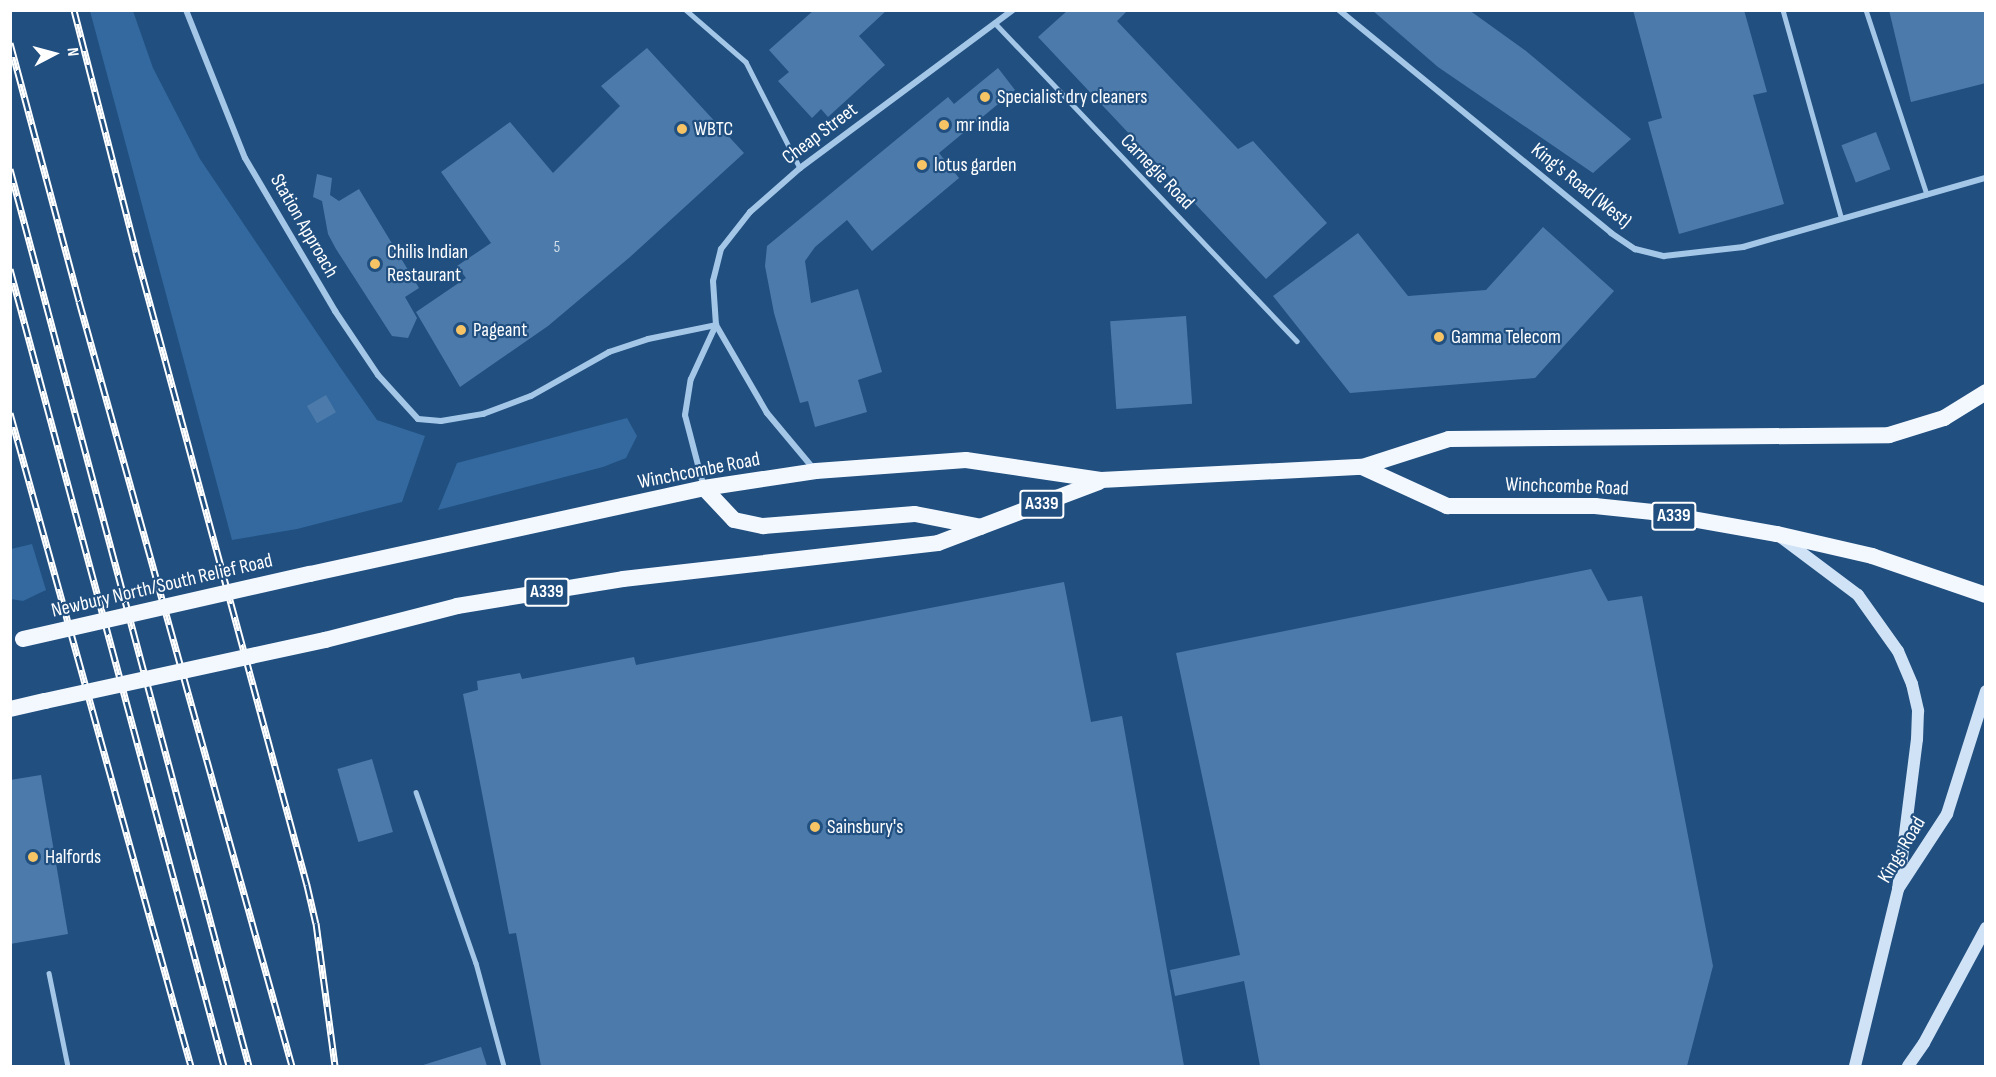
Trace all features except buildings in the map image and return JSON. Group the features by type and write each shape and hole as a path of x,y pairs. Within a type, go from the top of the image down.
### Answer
{"highway":[{"name":"Winchcombe Road","path":"310,574 704,488 816,471 966,460 1101,480 1362,466 1449,439 1889,435 1944,418 1986,392"},
{"name":"Winchcombe Road","path":"1362,466 1447,506 1595,506 1653,512 1777,534 1872,556 1986,595"},
{"name":"Winchcombe Road","path":"10,709 325,640 457,606 623,579 938,543 1101,480"},
{"path":"704,488 734,520 763,526 915,514 983,527"},
{"name":"Newbury North/South Relief Road","path":"17,640 310,574"}],"main road":[{"path":"1777,534 1858,595 1898,651 1912,684 1918,711 1917,740 1898,889"},
{"name":"Kings Road","path":"1854,1066 1898,889 1947,814 1986,691"},
{"path":"1908,1066 1924,1043 1986,928"}],"street":[{"name":"Station Approach","path":"186,10 245,158 334,311 378,375 418,419 441,421 483,414 531,396 609,352 648,339 716,325"},
{"name":"Cheap Street","path":"816,471 767,413 716,325 713,281 721,249 750,212 800,168 1012,10"},
{"name":"King's Road (West)","path":"1339,10 1611,233 1635,249 1664,256 1743,247 1841,217 1986,178"},
{"name":"Cheap Street","path":"704,488 685,415 691,379 716,325"}],"lane":[{"path":"686,10 746,62 800,168"},
{"path":"1783,10 1841,217"},
{"path":"1866,10 1927,194"},
{"name":"Carnegie Road","path":"996,24 1297,341"},
{"path":"416,792 476,963 504,1066"},
{"path":"49,973 68,1066"}],"shaded area":[{"path":"90,11 133,11 153,68 200,159 340,367 377,420 425,436 402,502 297,529 232,540"},
{"path":"627,418 637,436 626,458 603,467 438,510 457,463"},
{"path":"32,544 46,590 23,601 11,599 11,549"}],"railway":[{"path":"74,10 136,252 307,885 316,923 335,1066"},
{"path":"10,43 79,301 292,1066"},
{"path":"10,169 249,1066"},
{"path":"10,269 224,1066"},
{"path":"10,413 191,1066"}],"place":[{"name":"Specialist dry cleaners","path":"985,97"},
{"name":"mr india","path":"944,125"},
{"name":"WBTC","path":"682,129"},
{"name":"lotus garden","path":"922,165"},
{"name":"Chilis Indian Restaurant","path":"375,264"},
{"name":"Pageant","path":"461,330"},
{"name":"Gamma Telecom","path":"1439,337"},
{"name":"Sainsbury's","path":"815,827"},
{"name":"Halfords","path":"33,857"}]}
